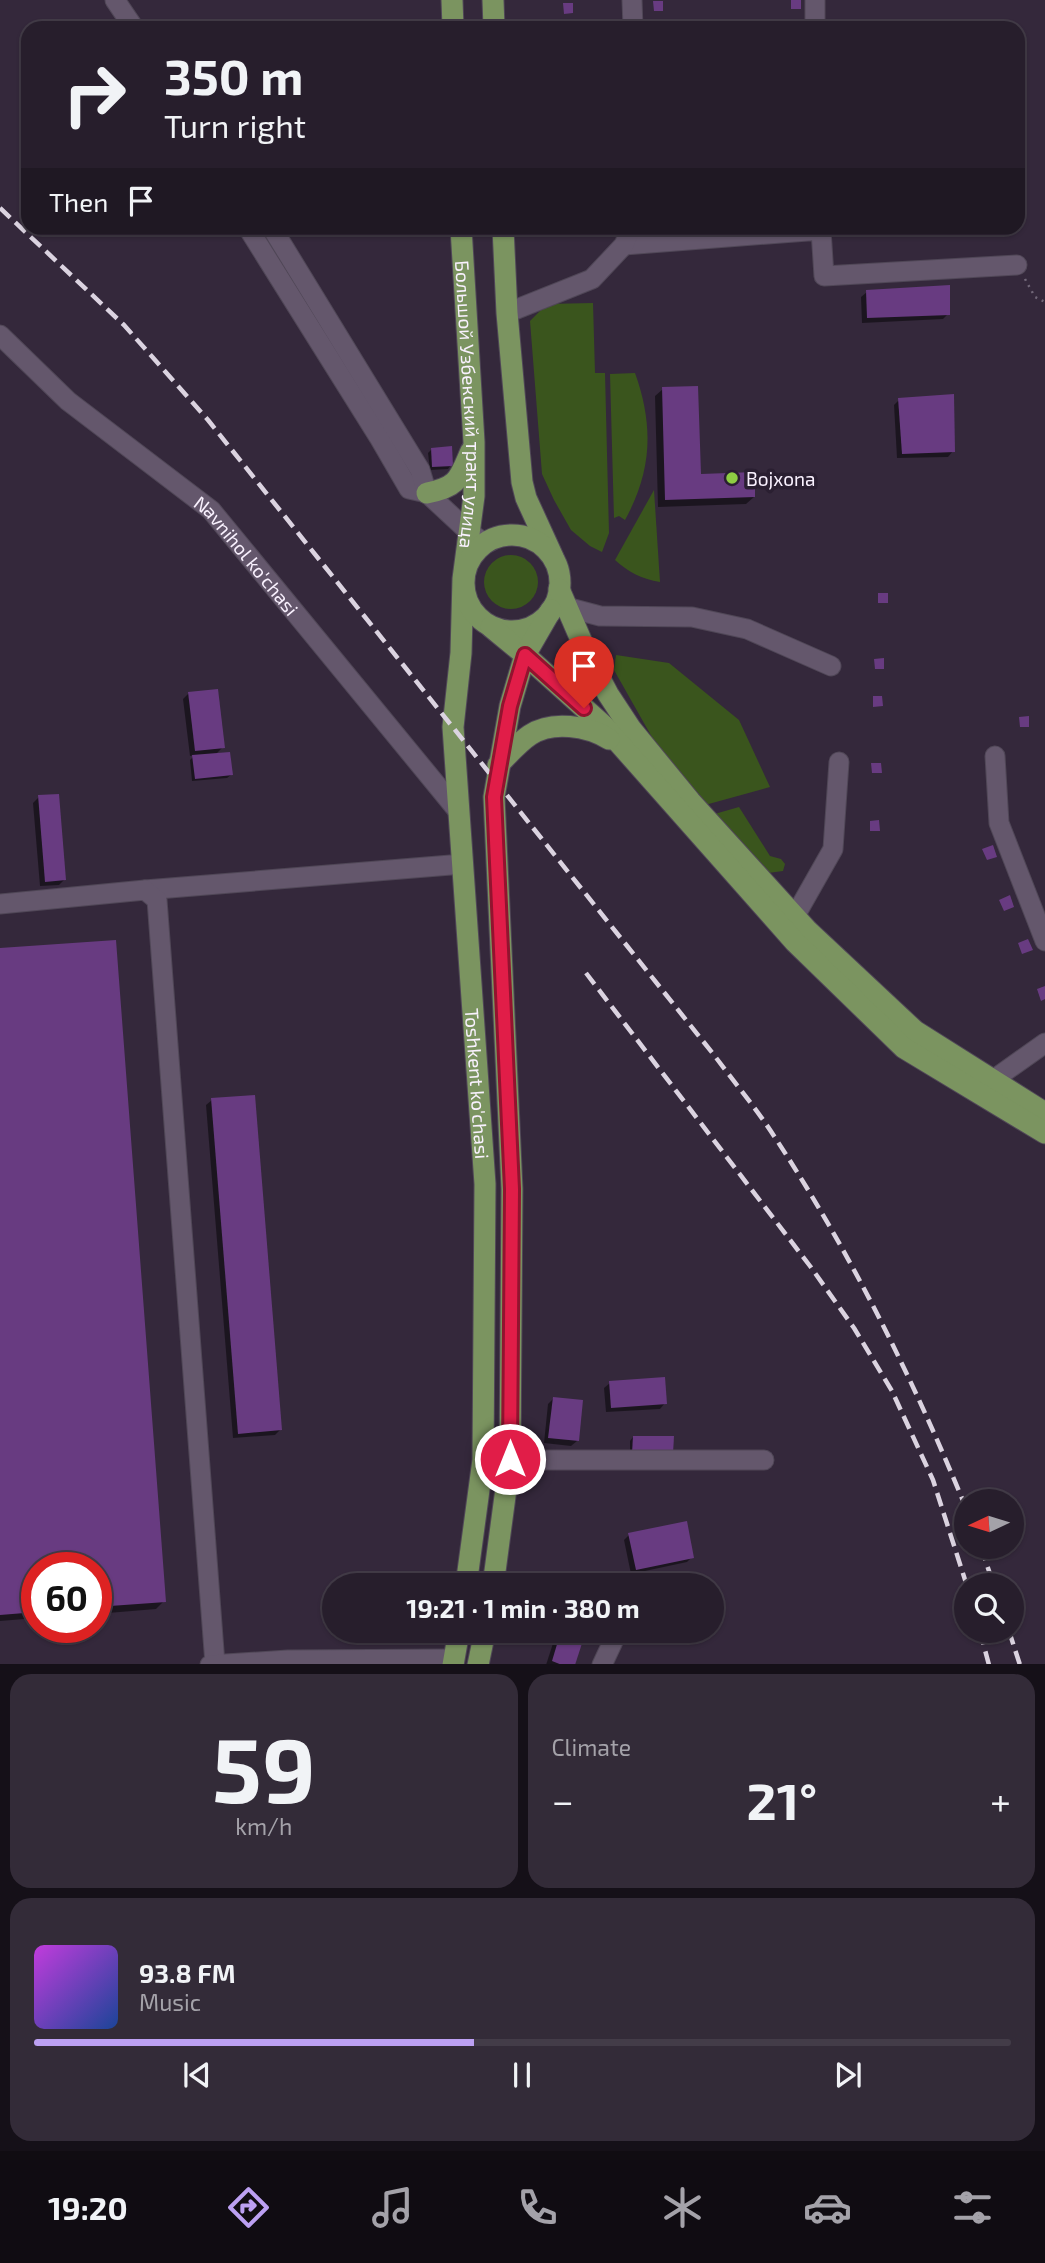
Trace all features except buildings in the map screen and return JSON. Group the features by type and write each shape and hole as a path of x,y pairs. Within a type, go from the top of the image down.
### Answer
{"main road":[{"path":"452,0 453,21"},
{"path":"493,0 494,21"},
{"name":"Большой Узбекский тракт улица","path":"461,235 477,538"},
{"path":"503,235 507,313 526,498 557,567 559,602 608,694 631,729 788,921 915,1031 1045,1113"},
{"path":"427,493 445,489 458,480 474,442"},
{"path":"553,557 542,545 529,537 514,534 477,538 463,579 467,602 481,621 525,655 603,725 904,1048 1045,1133"},
{"name":"Toshkent ko'chasi","path":"463,579 461,653 453,727 485,1184 483,1460 468,1573"},
{"path":"491,627 518,631 531,627 542,620 559,602"},
{"name":"Toshkent ko'chasi","path":"495,1573 510,1459 512,1189 494,797 510,706 525,655 559,602"},
{"path":"498,765 528,736 552,728 582,727 600,733 624,748"},
{"path":"453,1662 457,1643"},
{"path":"478,1664 482,1643"}],"street":[{"path":"115,0 129,21"},
{"path":"632,0 633,21"},
{"path":"815,0 816,21"},
{"path":"252,235 409,489 427,493 477,538"},
{"path":"276,235 420,470 427,493"},
{"path":"507,313 592,279 628,236 656,235"},
{"path":"821,235 824,276 1017,265"},
{"name":"Navnihol ko'chasi","path":"0,335 68,401 211,510 458,811"},
{"path":"559,602 600,616 692,617 747,629 831,666"},
{"path":"995,756 999,823 1045,940"},
{"path":"788,921 833,849 839,762"},
{"path":"0,904 463,864"},
{"path":"145,890 157,900 215,1664"},
{"path":"993,1080 1045,1043"},
{"path":"483,1460 764,1460"},
{"path":"603,1664 612,1643"},
{"path":"210,1664 453,1662"}],"path":[{"path":"1017,265 1035,298 1045,302"}],"green space":[{"path":"593,303 595,373 605,373 609,533 602,552 571,530 542,474 530,321 547,304"},
{"path":"635,373 645,411 647,448 641,484 625,520 619,516 614,518 610,374"},
{"path":"654,490 660,582 636,574 615,560"},
{"path":"516,555 526,559 534,567 538,582 534,597 526,605 506,609 496,605 488,597 484,577 488,567 496,559"},
{"path":"616,655 669,663 739,720 770,787 705,805 653,739 614,670"},
{"path":"739,807 770,856 781,859 785,864 783,871 768,873 711,815"}],"railway":[{"path":"0,208 21,228"},
{"path":"29,235 124,325 208,420 752,1105 802,1180 855,1271 902,1364 958,1489"},
{"path":"586,973 810,1266 854,1328 892,1391 933,1480 963,1573"},
{"path":"985,1559 990,1573"},
{"path":"983,1643 989,1664"},
{"path":"1013,1643 1020,1664"}],"place":[{"name":"Bojxona","path":"732,478"}],"route":[{"path":"510,1459 512,1189 494,797 510,706 525,655 584,708"}]}
